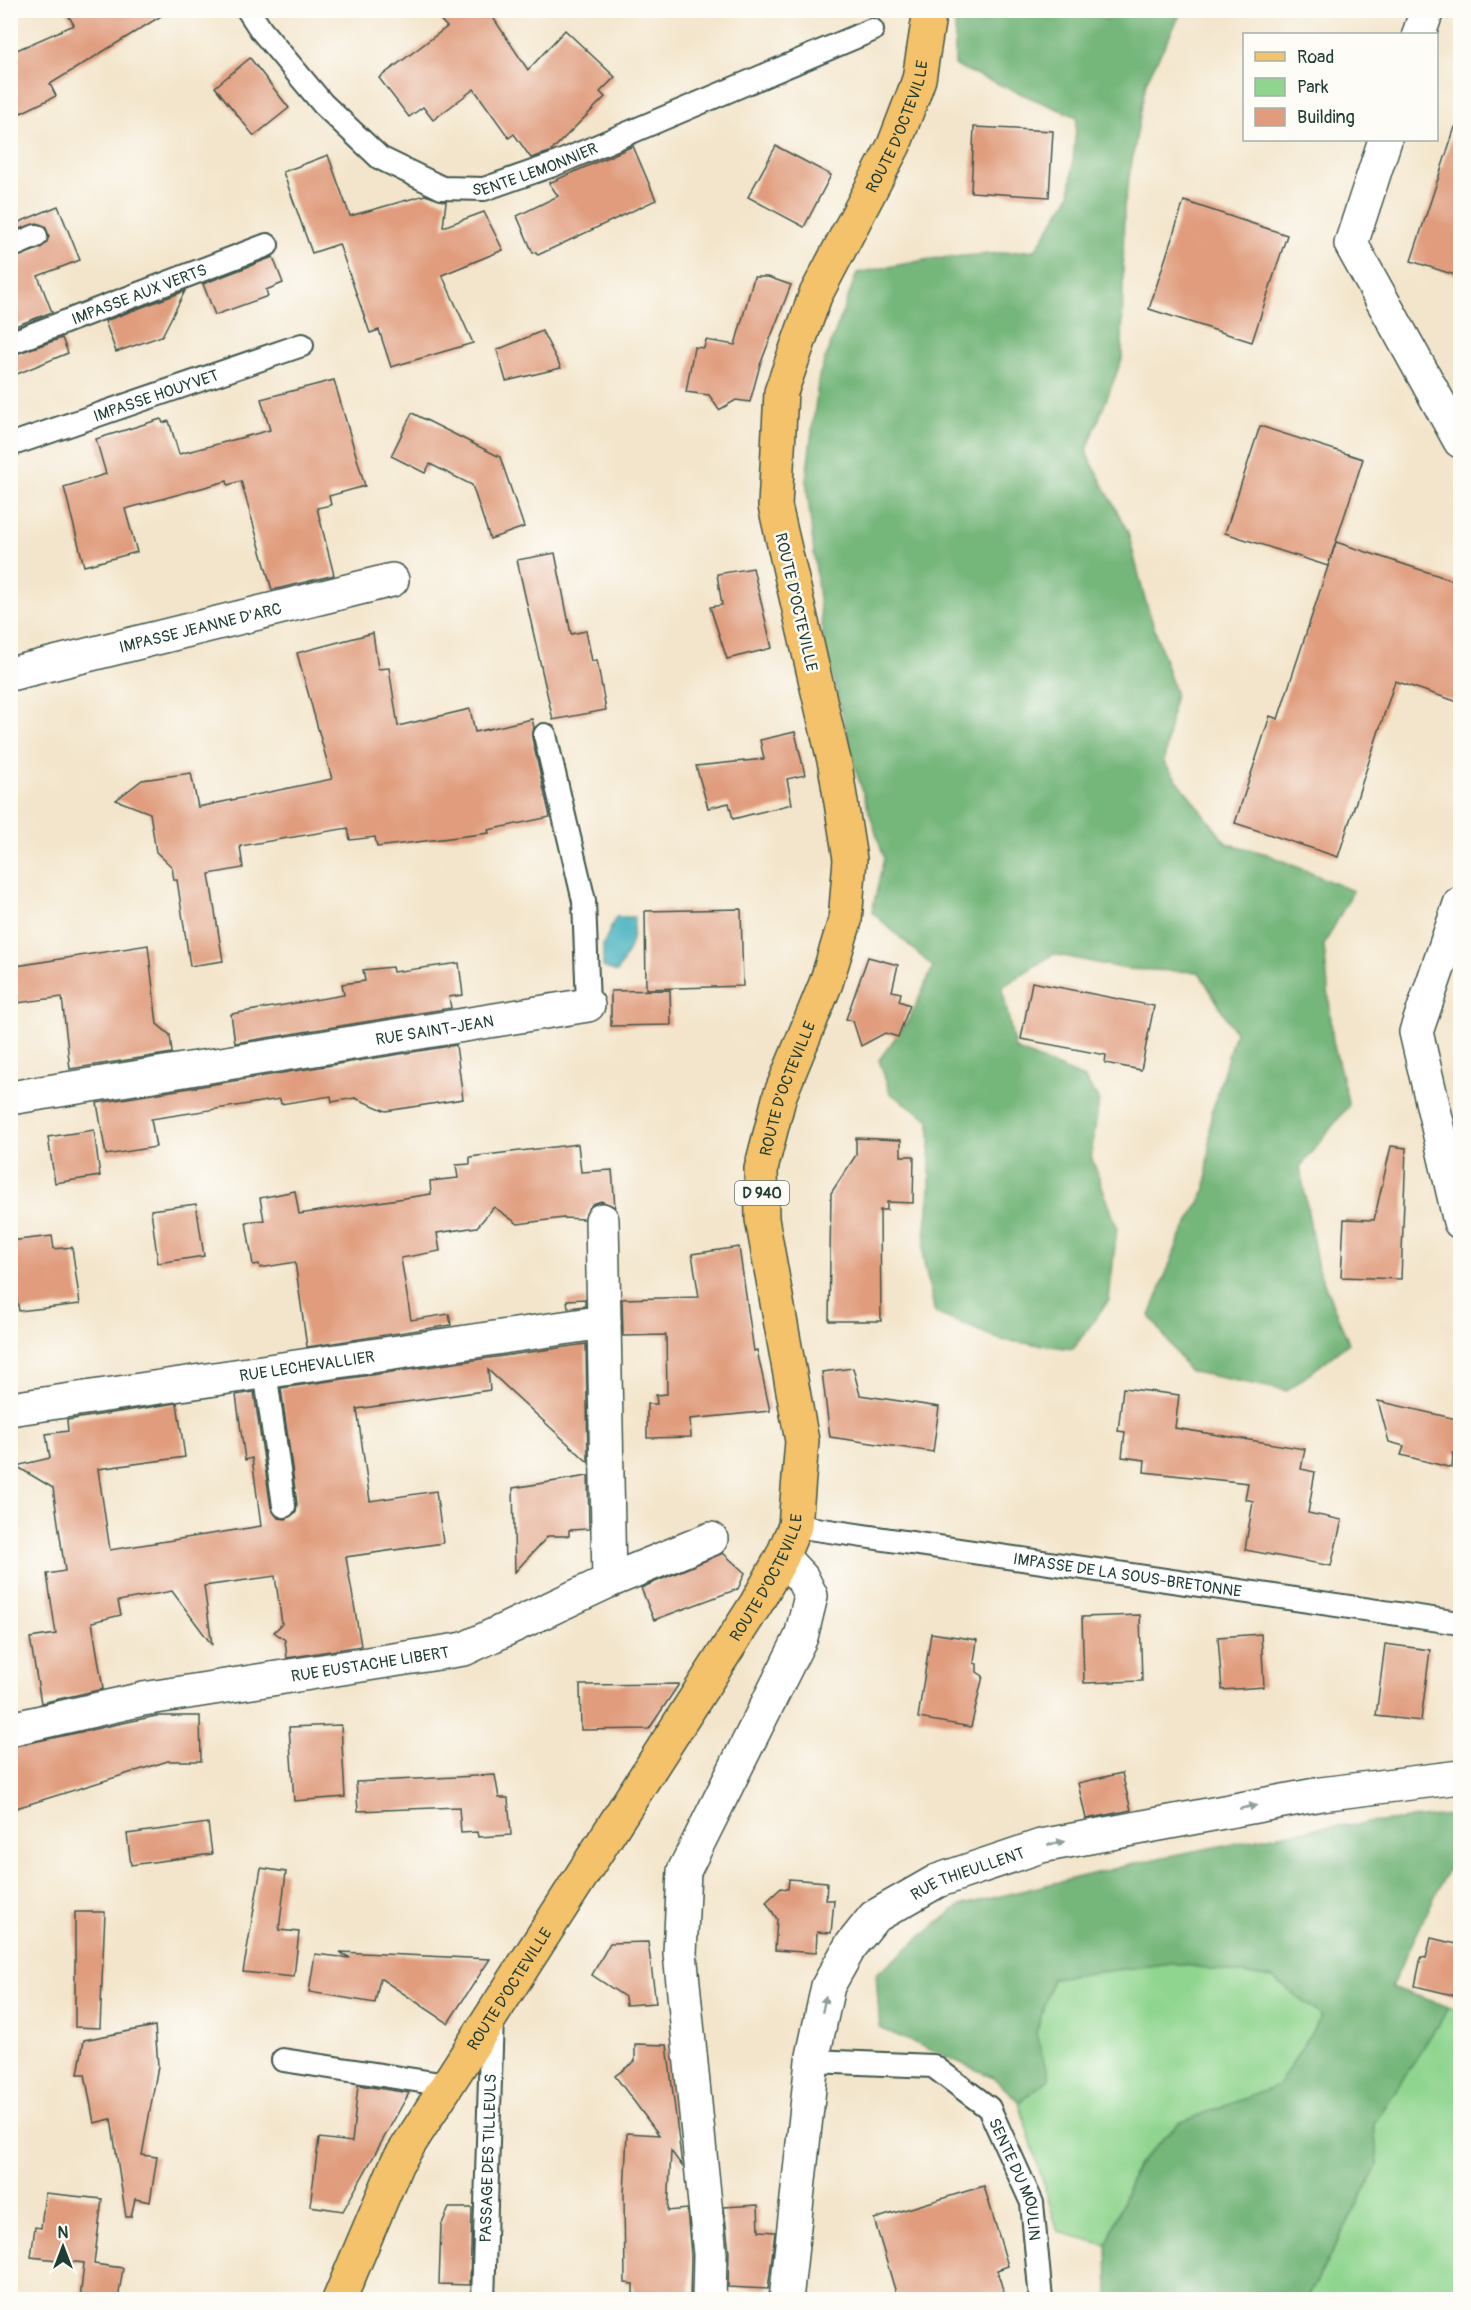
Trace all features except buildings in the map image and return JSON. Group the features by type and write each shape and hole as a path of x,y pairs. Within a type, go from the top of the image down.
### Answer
{"main road":[{"name":"ROUTE D'OCTEVILLE","path":"339,2300 397,2163 756,1604 782,1557 795,1526 802,1441 762,1219 761,1169 780,1095 826,982 846,921 850,859 835,765 774,506 781,392 815,296 894,145 917,86 930,10"}],"street":[{"path":"1419,33 1427,10"},
{"path":"1385,141 1351,244 1461,441"},
{"name":"IMPASSE JEANNE D'ARC","path":"10,674 392,580"},
{"path":"1461,904 1416,1032 1461,1222"},
{"name":"RUE SAINT-JEAN","path":"10,1098 588,1005"},
{"path":"602,1220 609,1581"},
{"name":"RUE LECHEVALLIER","path":"10,1409 604,1322"},
{"name":"RUE EUSTACHE LIBERT","path":"10,1729 143,1699 464,1649 609,1581 711,1539"},
{"path":"709,2300 710,2254 680,1953 684,1871 801,1637 812,1596 802,1578 782,1557"},
{"name":"RUE THIEULLENT","path":"786,2300 812,2061 828,1986 850,1947 874,1917 897,1901 937,1881 1041,1846 1321,1794 1461,1778"}],"lane":[{"name":"SENTE LEMONNIER","path":"248,10 261,30 323,104 380,158 442,188 484,189 553,165 872,30"},
{"path":"10,247 36,236"},
{"name":"IMPASSE AUX VERTS","path":"10,343 267,245"},
{"name":"IMPASSE HOUYVET","path":"10,445 302,345"},
{"name":"RUE SAINT-JEAN","path":"546,735 584,901 588,1005"},
{"path":"265,1371 284,1506"},
{"name":"IMPASSE DE LA SOUS-BRETONNE","path":"795,1526 1461,1623"},
{"name":"PASSAGE DES TILLEULS","path":"483,2300 492,2016"},
{"path":"283,2060 447,2085"},
{"name":"SENTE DU MOULIN","path":"812,2061 933,2066 989,2108 1032,2203 1041,2300"}],"green space":[{"path":"955,11 1089,11 1106,20 1112,11 1182,11 1146,82 1124,206 1122,359 1086,452 1128,532 1144,596 1175,692 1164,763 1226,843 1267,854 1353,891 1324,945 1333,1042 1349,1105 1300,1167 1318,1269 1349,1343 1287,1391 1189,1371 1150,1316 1179,1240 1206,1189 1211,1116 1235,1032 1199,972 1126,969 1053,954 1002,987 1015,1049 1084,1078 1099,1100 1091,1156 1117,1227 1109,1300 1073,1349 1001,1340 935,1313 923,1258 930,1189 930,1120 890,1093 879,1060 910,1018 933,967 872,912 884,858 857,774 823,636 806,479 819,376 857,273 930,259 1035,250 1070,195 1077,117 955,66"},
{"path":"1460,1814 1460,1844 1391,1987 1449,2007 1374,2124 1378,2165 1307,2299 1108,2299 1107,2245 1136,2167 1179,2123 1278,2086 1322,2016 1273,1978 1172,1963 1052,1978 1036,2034 1049,2079 1019,2102 993,2077 880,2028 876,1974 959,1906 1163,1857 1316,1828"},
{"path":"1172,1963 1273,1978 1323,2015 1278,2086 1180,2123 1136,2166 1107,2245 1058,2232 1019,2102 1049,2079 1036,2034 1052,1978"},
{"path":"1449,2007 1460,2011 1460,2299 1307,2300 1378,2165 1374,2124"}],"water":[{"path":"616,917 634,917 630,946 617,972 603,967 603,945"}]}
